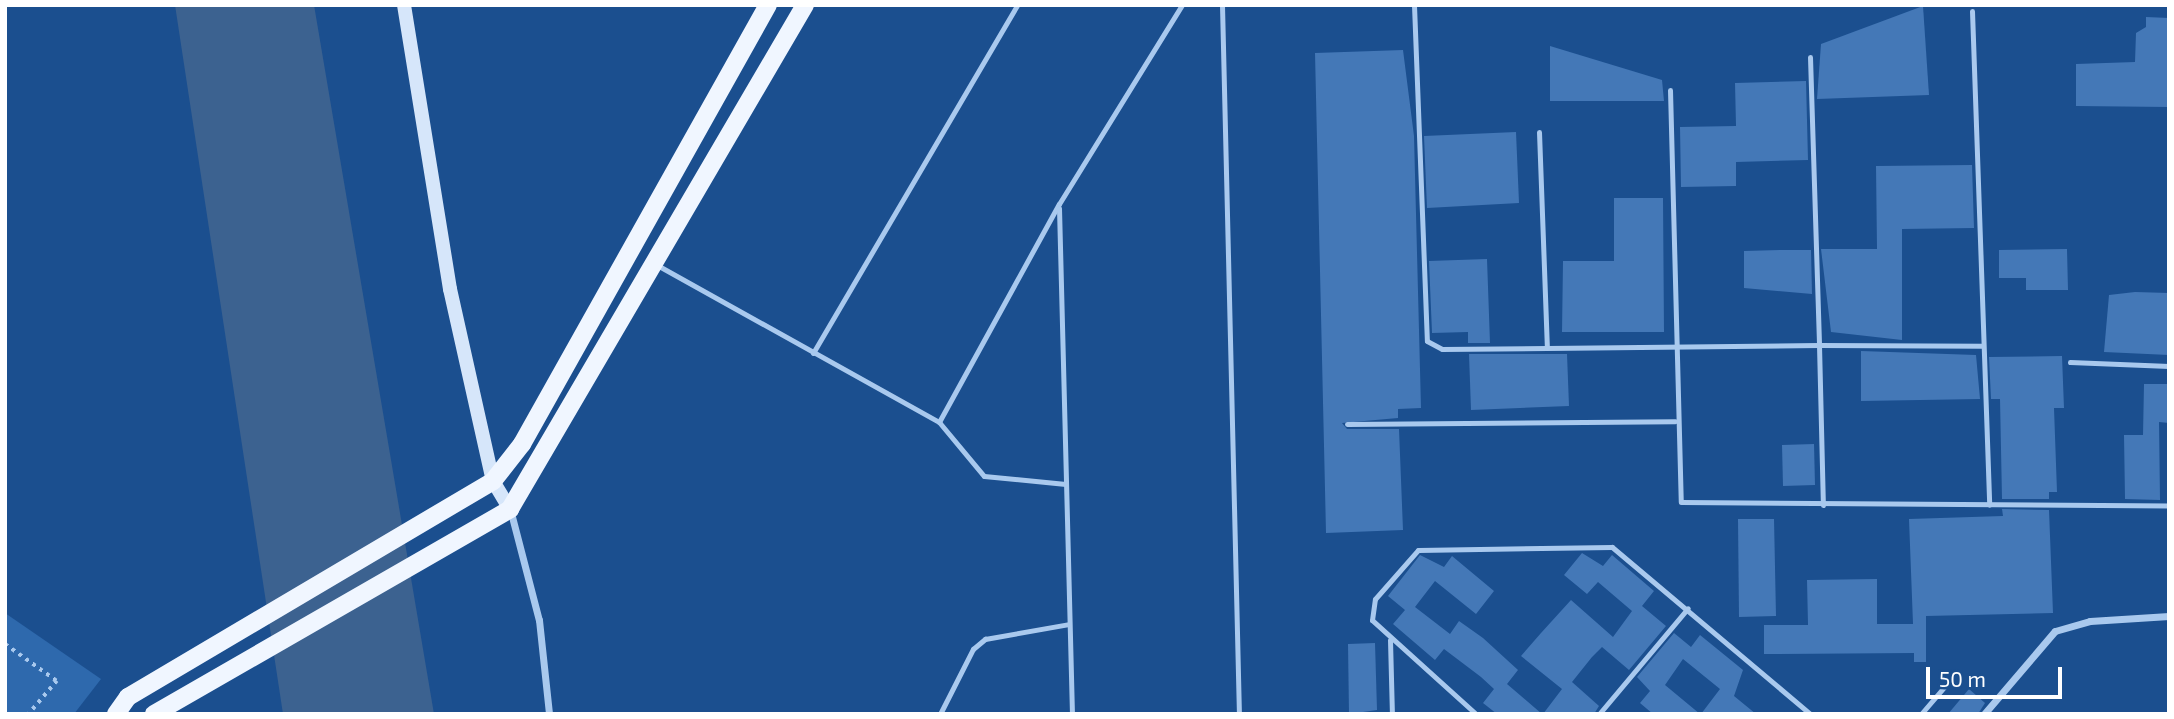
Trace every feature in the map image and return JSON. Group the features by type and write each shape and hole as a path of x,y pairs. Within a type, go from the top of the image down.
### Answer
{"main road":[{"path":"116,714 128,697 493,481 522,444 768,5"},
{"path":"154,714 439,547 510,509 657,265 804,5"}],"street":[{"path":"404,5 450,289 493,481 510,509 539,620 549,714"},
{"path":"1983,714 2055,631 2090,621 2169,616"}],"lane":[{"path":"814,352 1017,5"},
{"path":"939,422 1059,204 1182,5"},
{"path":"1222,5 1239,714"},
{"path":"1413,5 1427,341 1442,349 1983,346"},
{"path":"1972,11 1989,505"},
{"path":"1810,57 1823,505"},
{"path":"1670,90 1675,421 1681,502 1823,505 2169,505"},
{"path":"1539,132 1547,348"},
{"path":"1059,204 1072,714"},
{"path":"657,265 939,422 984,476 1066,484"},
{"path":"2070,362 2169,366"},
{"path":"1347,424 1675,421"},
{"path":"1475,714 1390,640 1370,610 1410,558 1426,549 1612,547 1688,608 1810,714"},
{"path":"1599,714 1688,608"},
{"path":"940,714 973,649 985,639 1069,624"},
{"path":"1390,640 1392,714"},
{"path":"1921,714 1950,680"}],"path":[{"path":"5,645 57,681 29,714"}],"shaded area":[{"path":"175,5 314,5 434,714 283,714"},
{"path":"5,613 101,679 74,714 5,714"}],"building":[{"path":"1923,6 1929,95 1817,99 1821,44"},
{"path":"2146,17 2169,18 2169,107 2076,106 2076,64 2135,62 2136,33 2146,27"},
{"path":"1550,46 1662,80 1664,101 1550,101"},
{"path":"1403,50 1414,136 1421,408 1398,409 1398,418 1342,423 1347,429 1399,429 1403,530 1326,533 1315,53"},
{"path":"1806,81 1808,160 1736,162 1736,186 1681,187 1680,127 1736,126 1735,83"},
{"path":"1516,132 1519,203 1427,208 1424,136"},
{"path":"1972,165 1974,228 1902,229 1902,340 1831,332 1821,249 1877,249 1876,166"},
{"path":"1614,198 1663,198 1664,332 1562,332 1563,261 1614,261"},
{"path":"2067,249 2068,290 2026,290 2026,278 1999,278 1999,250"},
{"path":"1811,250 1812,294 1744,288 1744,251"},
{"path":"1487,259 1490,343 1468,343 1468,332 1432,333 1429,261"},
{"path":"2135,292 2169,293 2169,355 2104,352 2109,295"},
{"path":"1861,351 1976,355 1980,399 1861,401"},
{"path":"1469,354 1567,354 1569,406 1471,410"},
{"path":"2062,356 2064,408 2054,408 2057,492 2049,492 2049,499 2002,499 2000,399 1991,399 1989,357"},
{"path":"2144,384 2169,384 2169,423 2159,422 2160,500 2125,499 2124,435 2143,435"},
{"path":"1814,444 1815,485 1783,486 1782,445"},
{"path":"2002,509 2049,510 2053,613 1926,616 1926,662 1914,662 1914,653 1764,654 1764,625 1808,625 1807,580 1877,579 1877,624 1913,624 1909,519 2003,516"},
{"path":"1738,519 1774,519 1776,616 1739,617"},
{"path":"1582,553 1603,566 1612,555 1654,591 1642,606 1666,626 1629,670 1602,647 1592,657 1572,682 1599,706 1594,714 1543,714 1562,689 1521,656 1571,600 1613,637 1632,611 1598,582 1587,594 1564,575"},
{"path":"1420,555 1444,567 1452,556 1494,591 1476,614 1435,581 1415,607 1450,634 1459,621 1483,638 1518,670 1507,684 1542,714 1497,714 1483,703 1494,689 1481,677 1444,649 1435,660 1393,624 1405,610 1388,596"},
{"path":"1674,633 1691,647 1700,635 1743,670 1734,696 1756,714 1701,714 1720,689 1683,659 1665,685 1700,714 1653,714 1640,703 1650,691 1637,677"},
{"path":"1375,643 1377,710 1349,714 1348,644"},
{"path":"1969,689 1985,703 1978,714 1948,714"}]}
